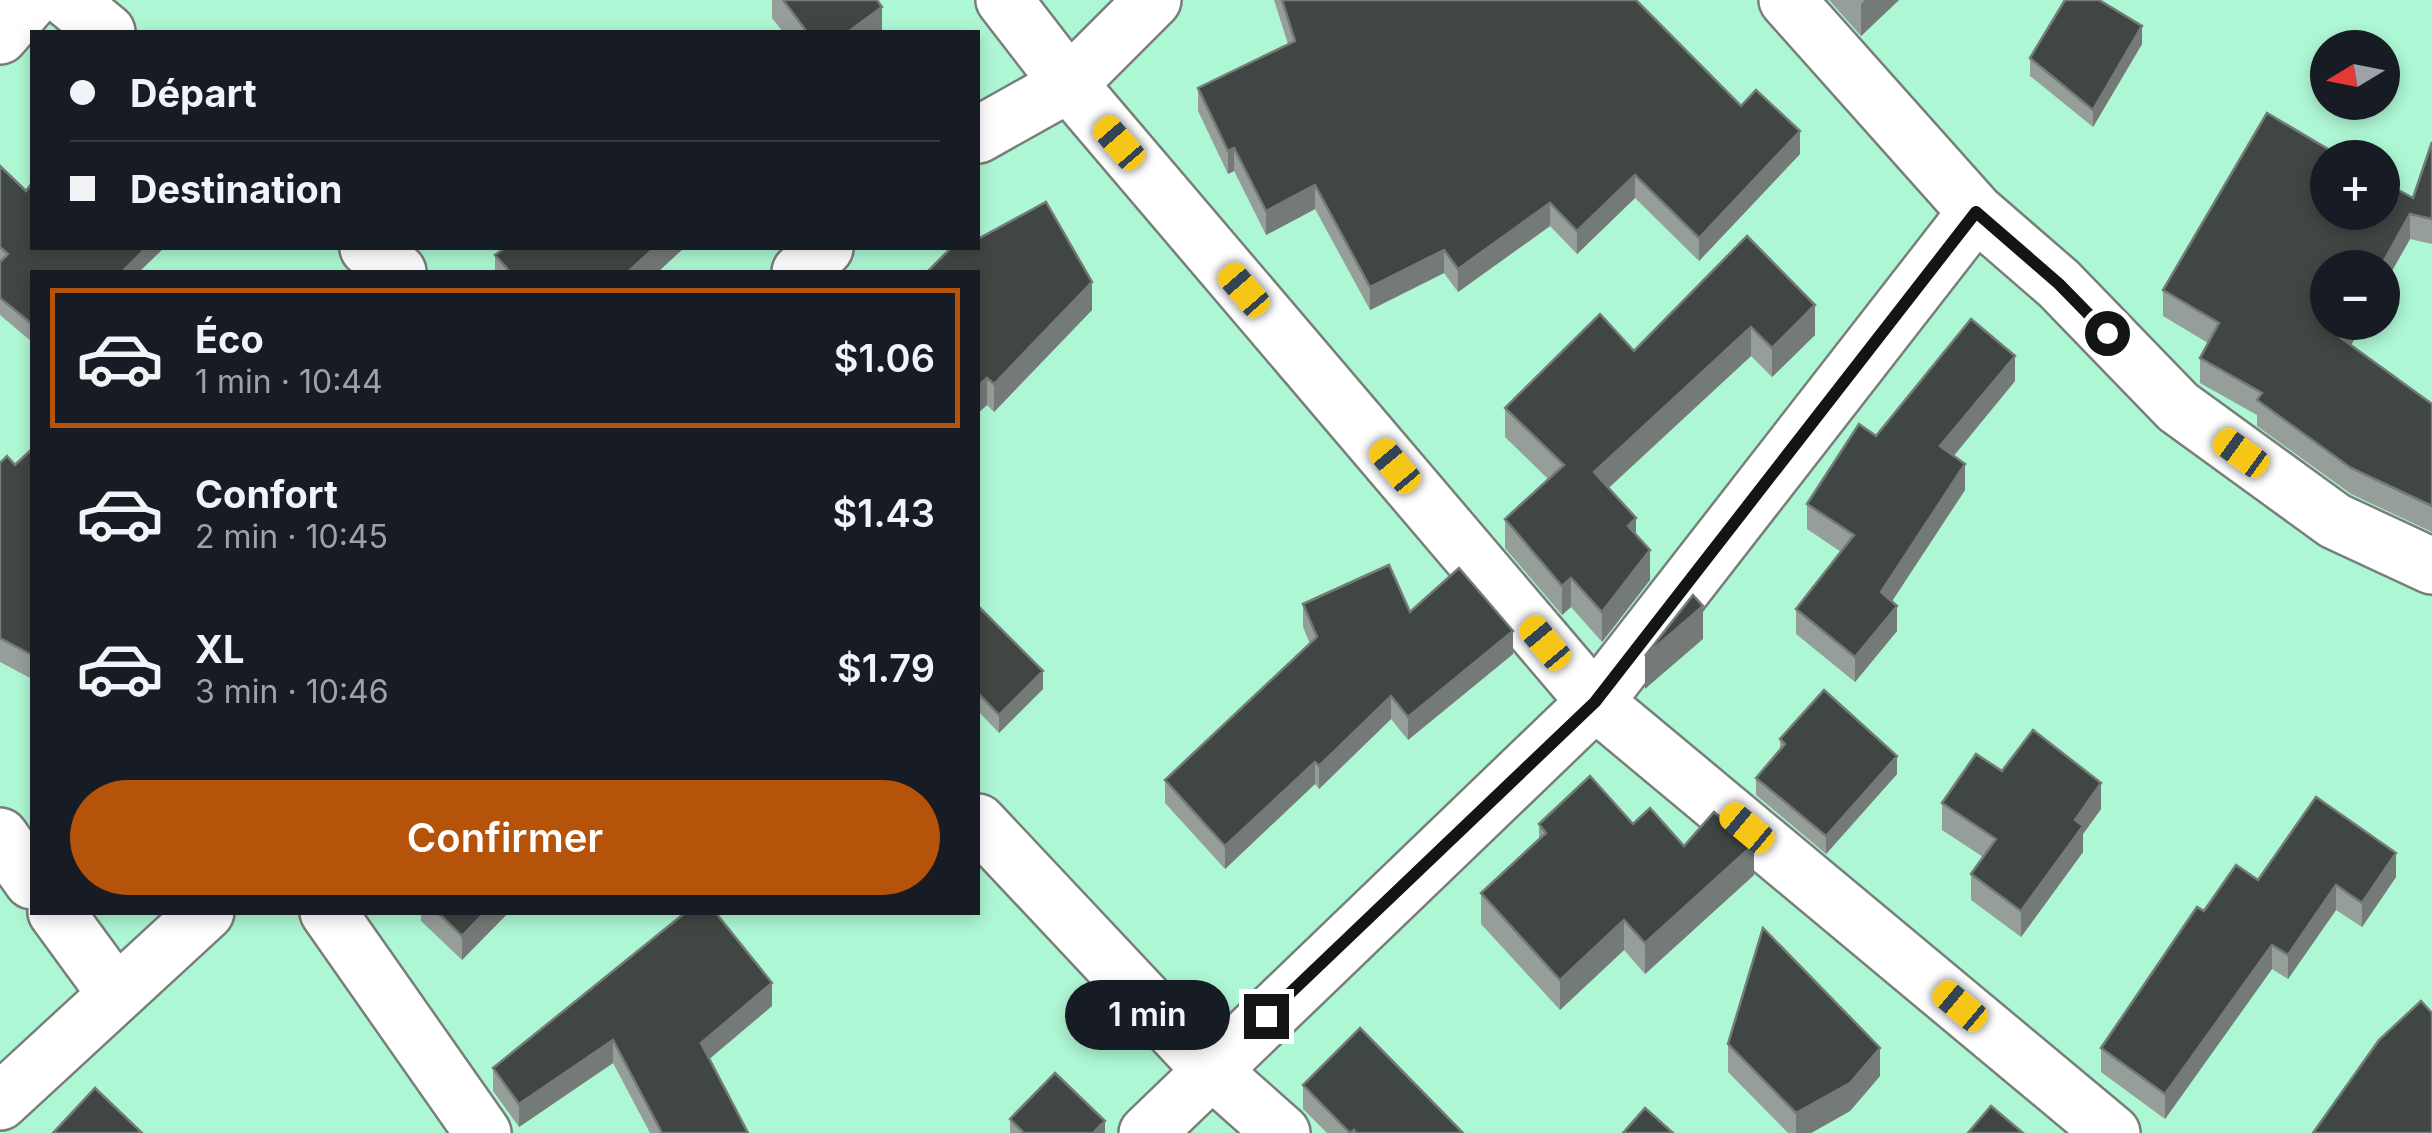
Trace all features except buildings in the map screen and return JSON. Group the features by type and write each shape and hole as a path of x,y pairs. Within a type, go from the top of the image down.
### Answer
{"street":[{"path":"0,36 31,0"},
{"path":"68,0 106,30"},
{"path":"1004,0 1069,84 1595,702 2112,1133"},
{"path":"980,135 1069,84 1153,0"},
{"path":"1786,0 1976,212 2059,284 2178,407 2335,521 2432,566"},
{"path":"1147,1133 1595,702 1976,212"},
{"path":"370,250 396,270"},
{"path":"802,270 823,250"},
{"path":"980,824 1210,1069 1282,1133"},
{"path":"0,836 30,878"},
{"path":"58,915 116,994"},
{"path":"0,1102 203,915"},
{"path":"330,915 483,1133"}],"green space":[{"path":"0,0 2432,0 2432,1133 0,1133"}],"route":[{"path":"1266,1016 1595,702 1976,212 2059,284 2107,333"}]}
